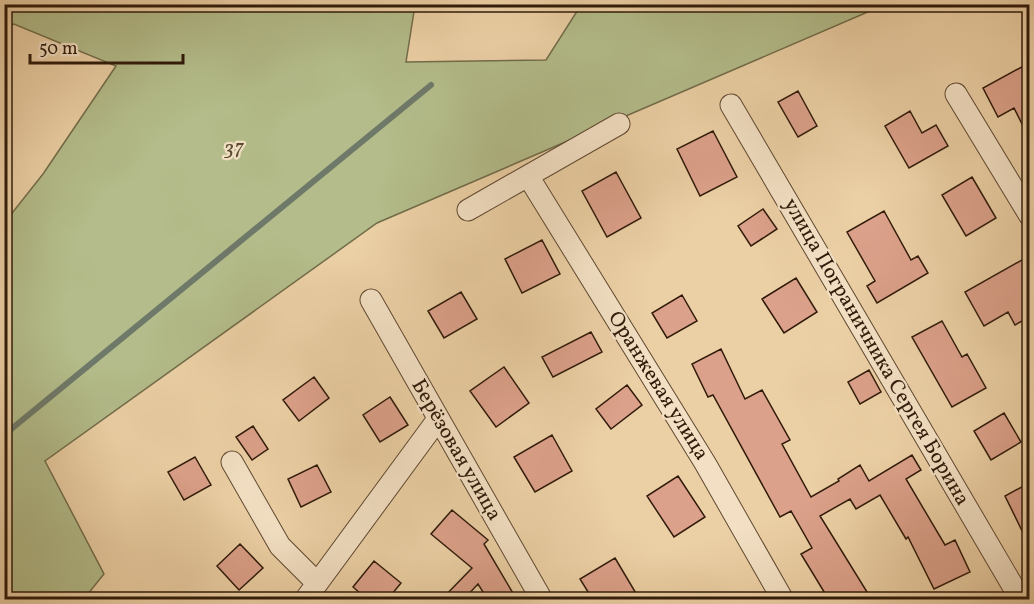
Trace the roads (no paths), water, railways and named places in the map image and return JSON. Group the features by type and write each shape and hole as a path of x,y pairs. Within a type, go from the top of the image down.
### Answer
{"street":[{"path":"956,94 1029,216"},
{"name":"улица Пограничника Сергея Борина","path":"731,105 1021,600"},
{"path":"468,210 619,124"},
{"name":"Оранжевая улица","path":"528,176 705,463 783,600"},
{"name":"Берёзовая улица","path":"370,300 542,600"},
{"path":"232,462 280,546 311,592 438,419"}],"waterway":[{"path":"4,435 431,85"}],"park label":[{"name":"37","path":"234,148"}]}
